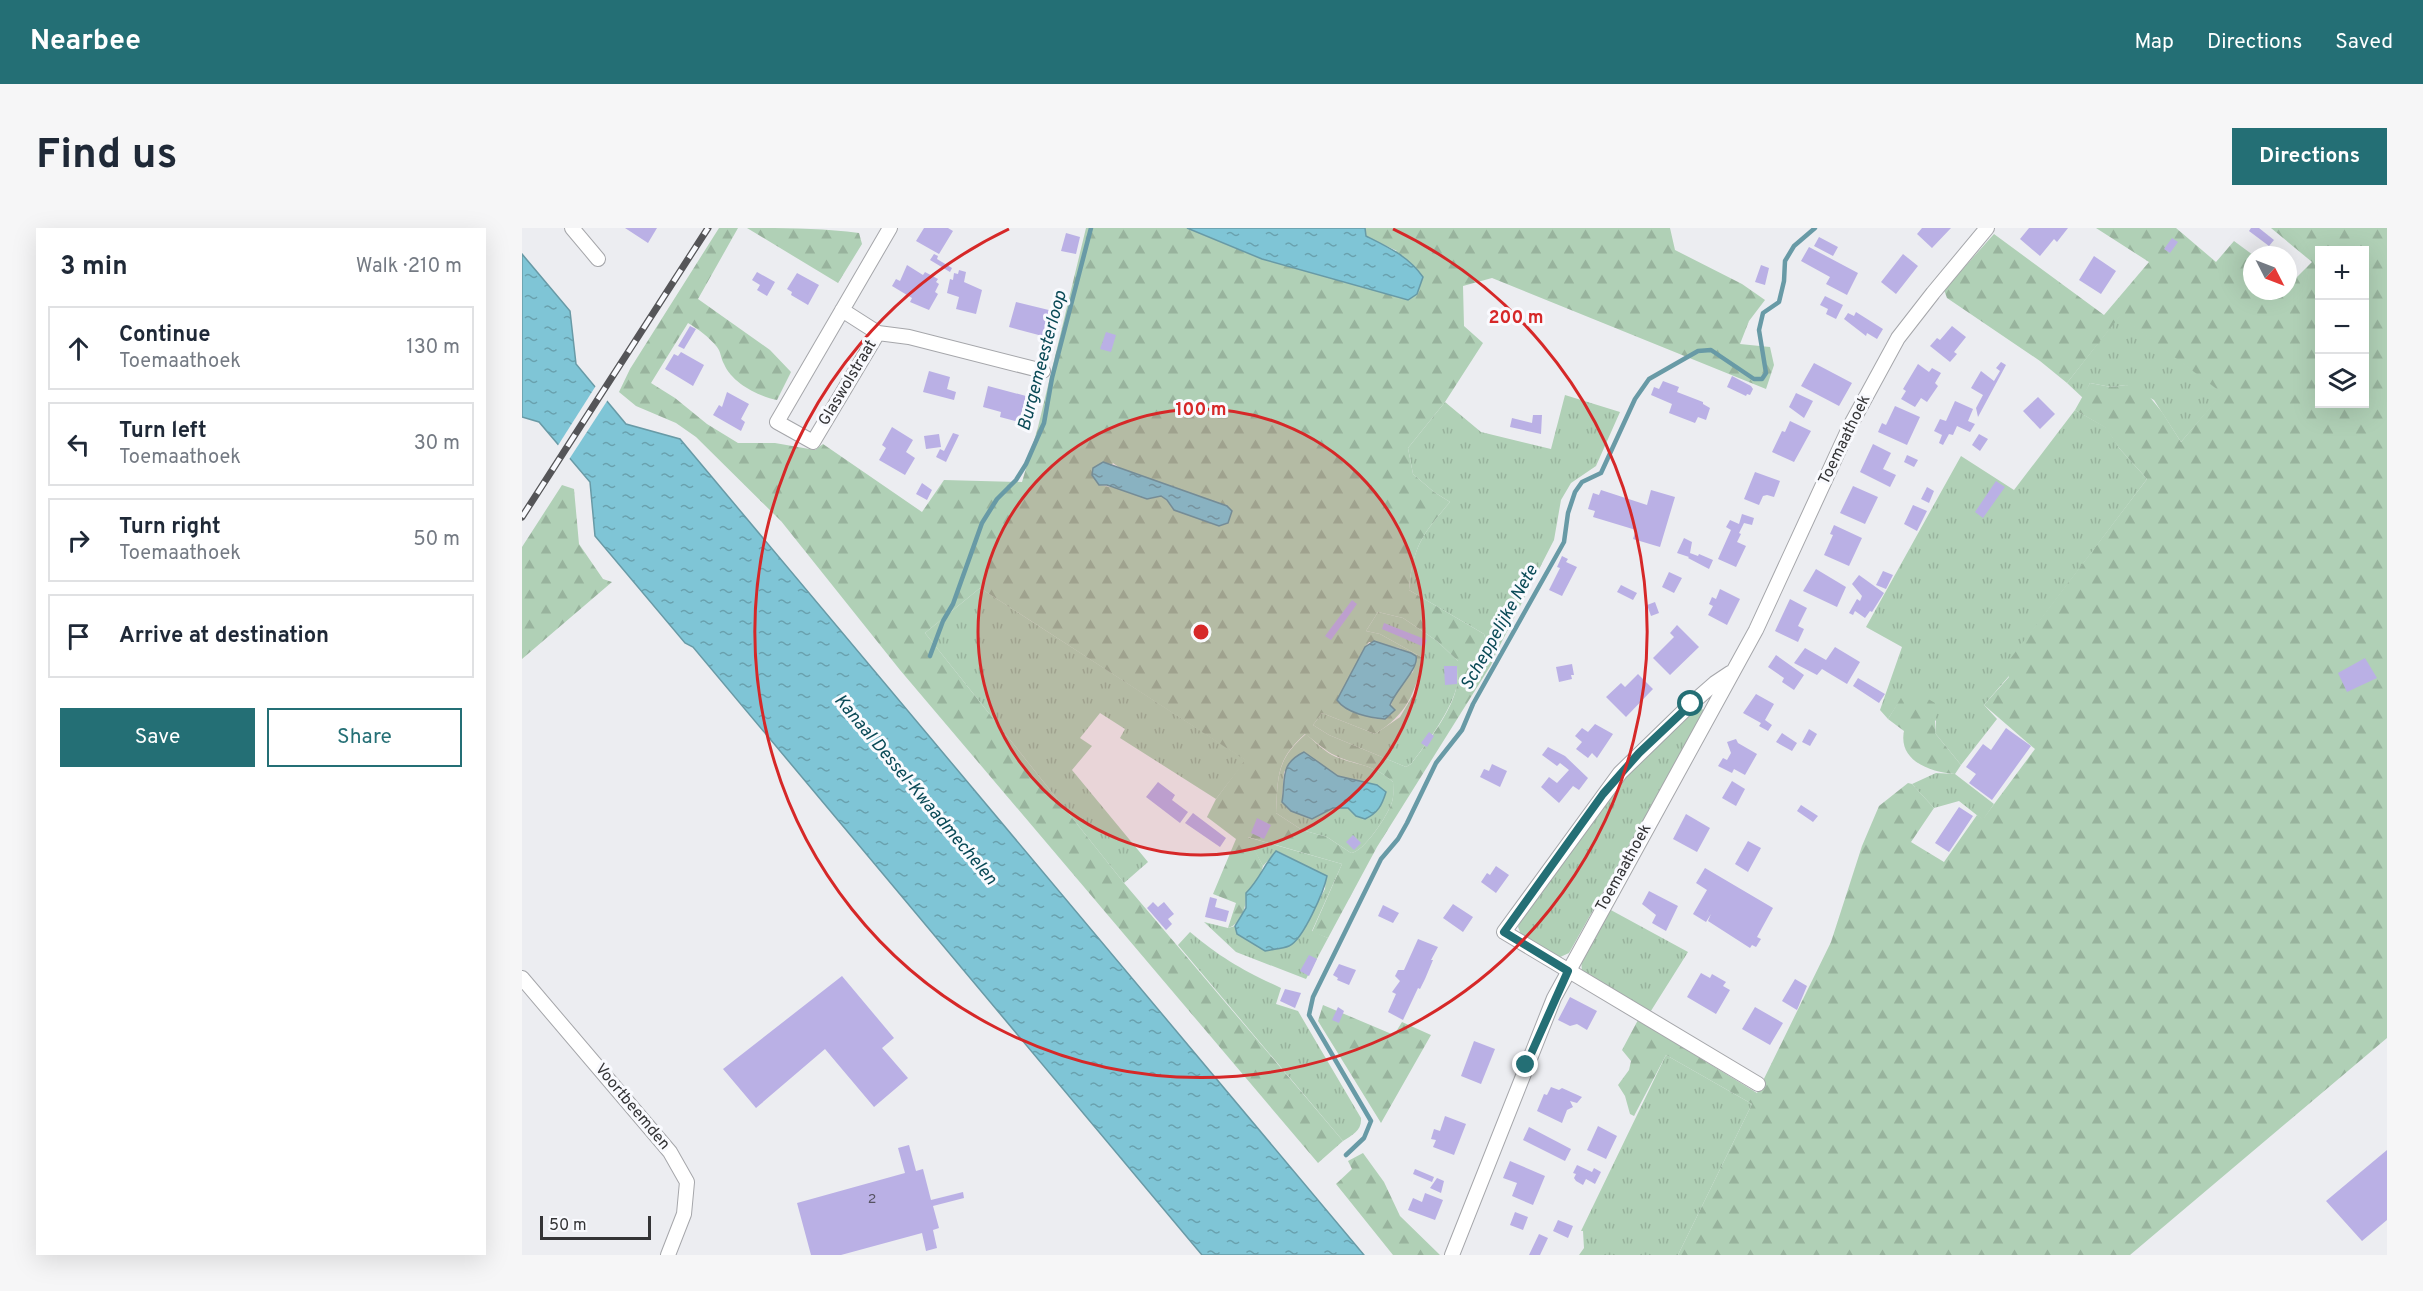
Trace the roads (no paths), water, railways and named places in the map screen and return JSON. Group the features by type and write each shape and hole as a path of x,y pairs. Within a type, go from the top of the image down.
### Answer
{"street":[{"path":"572,228 598,259"},
{"name":"Glaswolstraat","path":"878,333 813,442 777,422 890,228"},
{"name":"Toemaathoek","path":"1452,1255 1526,1065 1568,971 1756,630 1850,426 1898,338 1987,228"},
{"name":"Glaswolstraat","path":"842,310 878,333 920,340 1043,371"},
{"name":"Toemaathoek","path":"1733,672 1715,683 1691,704 1620,773 1504,932 1758,1084"},
{"name":"Voortbeemden","path":"522,978 670,1152 687,1182 684,1215 668,1255"}],"water":[{"path":"1187,228 1365,228 1366,236 1404,258 1423,277 1417,294 1408,300 1262,259"},
{"name":"Kanaal Dessel-Kwaadmechelen","path":"522,254 570,311 576,364 626,424 680,439 1364,1255 1202,1255 693,647 685,643 595,536 590,482 539,422 522,417"},
{"path":"1103,462 1227,506 1232,511 1228,523 1219,526 1174,510 1161,496 1147,499 1107,485 1099,485 1092,475 1093,468"},
{"path":"1374,641 1416,656 1411,673 1390,705 1395,710 1385,719 1352,711 1337,700 1365,647"},
{"path":"1304,752 1338,776 1377,785 1386,792 1379,808 1365,819 1356,816 1348,808 1333,808 1312,819 1291,811 1282,802 1285,773 1291,762"},
{"path":"1276,851 1327,876 1312,914 1295,942 1286,947 1265,951 1237,934 1235,926 1246,908 1246,893"}],"waterway":[{"name":"Burgemeesterloop","path":"930,656 943,621 953,604 982,523 997,499 1016,480 1026,464 1044,423 1052,378 1091,228"},
{"name":"Scheppelijke Nete","path":"1346,1155 1364,1138 1371,1121 1309,1015 1313,997 1381,859 1398,839 1436,763 1462,730 1473,704 1564,542 1568,513 1575,492 1582,482 1601,473 1635,399 1649,379 1698,351 1711,350 1754,379 1762,379 1766,373 1759,330 1763,313 1779,302 1784,281 1785,261 1794,246 1815,228"}],"railway":[{"path":"522,517 708,228"}]}
